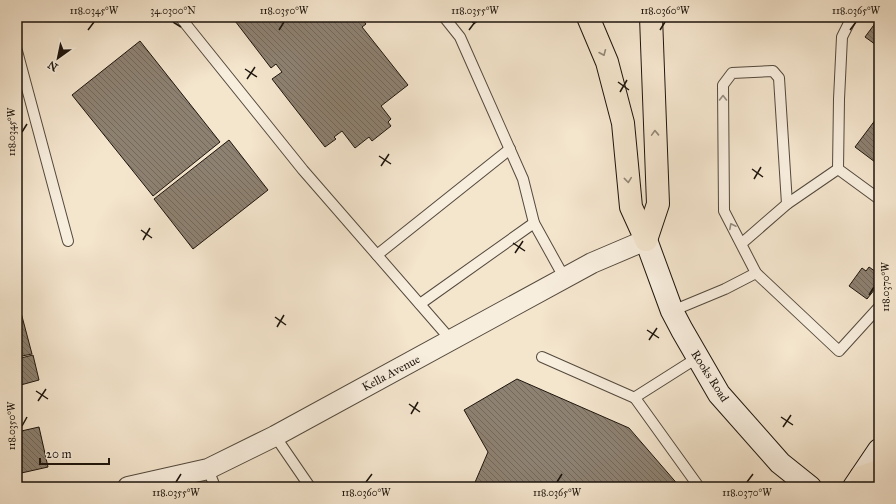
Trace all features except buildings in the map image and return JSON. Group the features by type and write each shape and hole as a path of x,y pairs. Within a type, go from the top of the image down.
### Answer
{"highway":[{"path":"588,17 607,62 623,123 631,207 646,240"},
{"path":"646,240 658,204 651,17"}],"main road":[{"name":"Rooks Road","path":"646,240 672,311 697,358 719,394 780,463 810,487"},
{"path":"865,478 879,450"}],"street":[{"name":"Kella Avenue","path":"128,487 211,478 274,436 592,264 646,240"}],"lane":[{"path":"180,17 303,170 451,340"},
{"path":"444,17 460,37 523,179 534,223 565,279"},
{"path":"838,169 842,37 852,17"},
{"path":"17,51 68,241"},
{"path":"787,204 779,78 773,71 732,73 723,85 724,211 756,273 839,351 879,307"},
{"path":"377,255 510,149"},
{"path":"838,169 879,199"},
{"path":"741,244 787,204 838,169"},
{"path":"420,304 534,223"},
{"path":"672,311 725,289 756,273"},
{"path":"542,357 635,398 700,487"},
{"path":"635,398 697,358"},
{"path":"274,436 310,487"}]}
